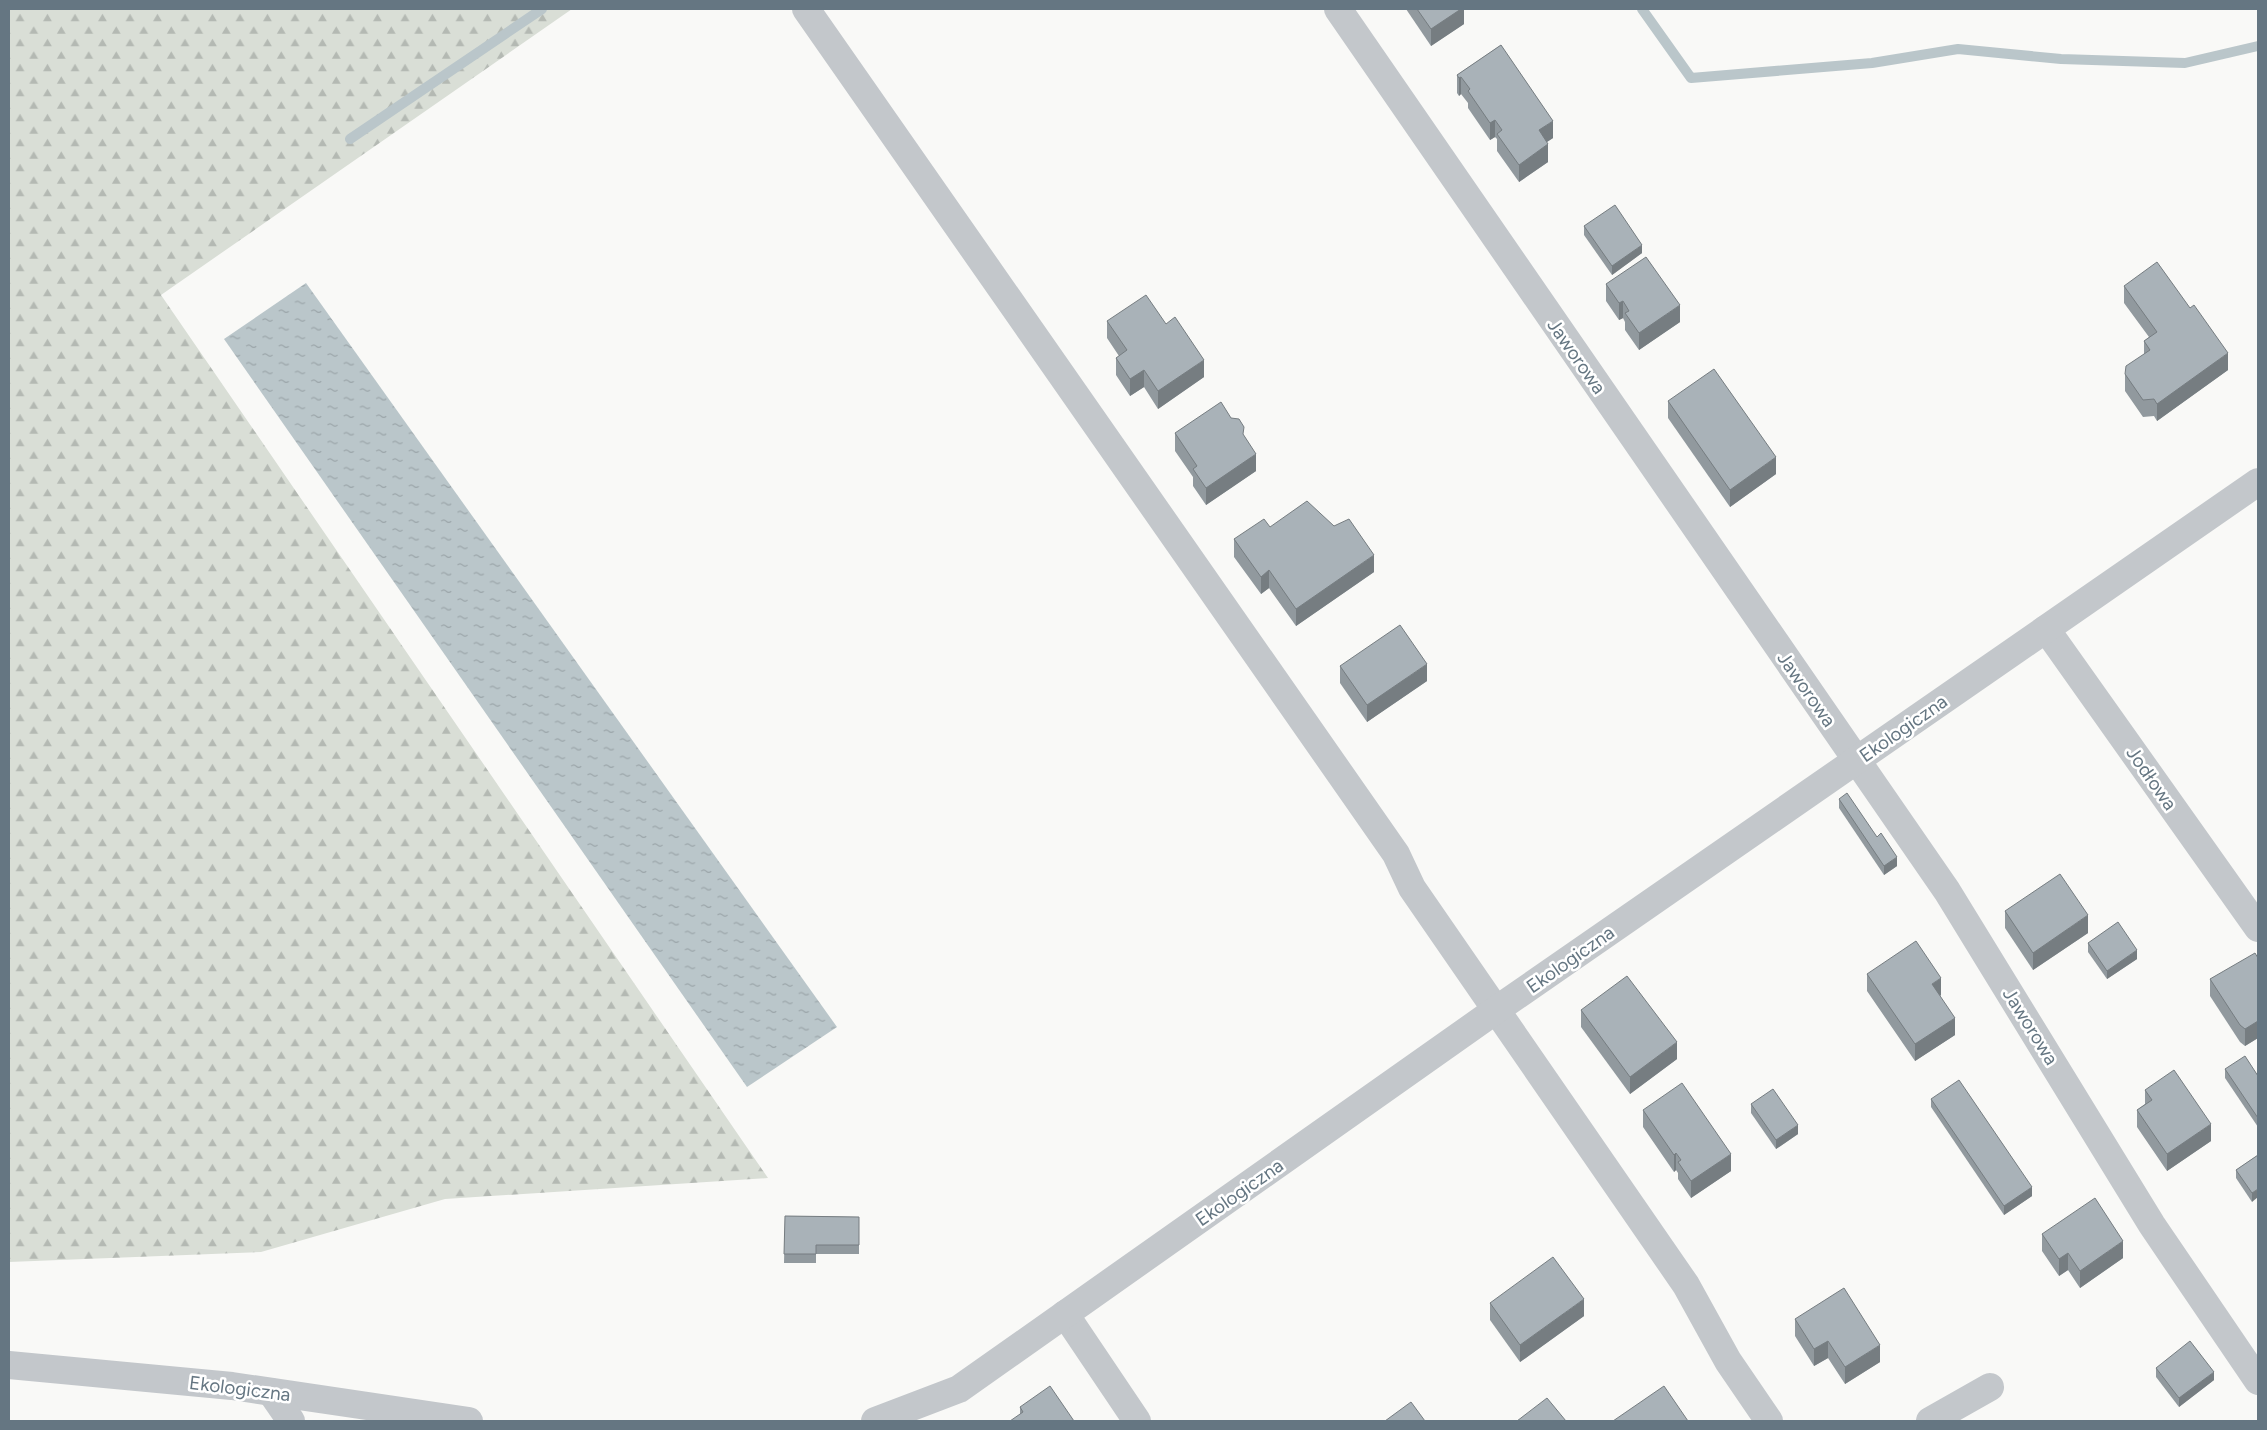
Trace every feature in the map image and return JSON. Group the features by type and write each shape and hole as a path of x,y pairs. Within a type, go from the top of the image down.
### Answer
{"street":[{"path":"806,9 1396,854 1412,888 1686,1285 1728,1361 1770,1421"},
{"name":"Jaworowa","path":"1338,9 1947,891 2152,1224 2258,1380"},
{"name":"Ekologiczna","path":"875,1421 959,1389 1496,1010 2258,482"},
{"name":"Jodłowa","path":"2046,629 2258,928"},
{"path":"1065,1314 1137,1421"},
{"name":"Ekologiczna","path":"9,1365 232,1386 469,1421"},
{"path":"1930,1421 1990,1387"},
{"path":"271,1392 291,1421"}],"green space":[{"path":"9,9 572,9 161,295 768,1178 445,1199 261,1252 9,1262"}],"water":[{"path":"306,283 837,1027 747,1087 224,339"}],"building":[{"path":"1417,9 1461,9 1431,29"},
{"path":"1501,45 1553,121 1539,130 1548,144 1519,165 1497,134 1502,130 1495,120 1490,123 1468,91 1470,89 1461,77 1459,78 1457,75"},
{"path":"1615,205 1642,245 1612,266 1584,226"},
{"path":"1646,257 1680,305 1639,333 1625,313 1629,311 1623,301 1619,303 1606,284"},
{"path":"2157,262 2190,308 2194,305 2228,353 2157,404 2154,399 2143,400 2125,374 2126,366 2150,350 2144,341 2157,332 2124,286"},
{"path":"1146,295 1166,324 1175,317 1204,360 1158,391 1144,370 1130,379 1116,358 1127,350 1107,321"},
{"path":"1714,369 1776,457 1730,490 1668,401"},
{"path":"1221,402 1231,418 1239,419 1244,427 1243,434 1256,454 1206,488 1193,469 1197,466 1175,433"},
{"path":"1307,501 1334,526 1349,519 1374,555 1296,609 1269,570 1261,577 1234,539 1264,519 1270,527"},
{"path":"1400,625 1427,664 1367,705 1340,666"},
{"path":"1847,793 1877,837 1881,833 1897,857 1884,866 1839,799"},
{"path":"2060,874 2088,915 2033,953 2005,911"},
{"path":"2118,922 2137,950 2107,971 2088,943"},
{"path":"1916,941 1941,978 1932,984 1955,1018 1915,1044 1867,974"},
{"path":"2255,953 2258,958 2258,1021 2245,1029 2240,1025 2210,979"},
{"path":"1627,976 1677,1042 1630,1077 1581,1010"},
{"path":"2245,1056 2258,1076 2258,1118 2225,1069"},
{"path":"2174,1070 2211,1124 2167,1154 2137,1110 2152,1100 2145,1090"},
{"path":"1959,1080 2032,1187 2004,1206 1931,1099"},
{"path":"1682,1083 1731,1154 1691,1181 1678,1162 1681,1160 1676,1153 1674,1155 1643,1110"},
{"path":"1773,1089 1798,1125 1776,1140 1751,1104"},
{"path":"2258,1155 2258,1189 2252,1193 2236,1170"},
{"path":"2095,1198 2123,1241 2080,1271 2068,1253 2059,1259 2042,1234"},
{"path":"785,1216 859,1217 859,1245 816,1245 816,1254 784,1254"},
{"path":"1553,1257 1584,1299 1520,1345 1490,1303"},
{"path":"1844,1288 1880,1345 1845,1367 1828,1341 1814,1349 1795,1319"},
{"path":"2190,1341 2214,1372 2179,1398 2156,1368"},
{"path":"1050,1386 1074,1421 1010,1421 1023,1412 1020,1407"},
{"path":"1664,1386 1688,1421 1613,1421"},
{"path":"1547,1398 1566,1421 1517,1421"},
{"path":"1411,1402 1425,1421 1385,1421"}],"waterway":[{"path":"350,139 542,9"},
{"path":"1642,9 1691,78 1872,63 1958,49 2061,59 2185,63 2258,46"}]}
